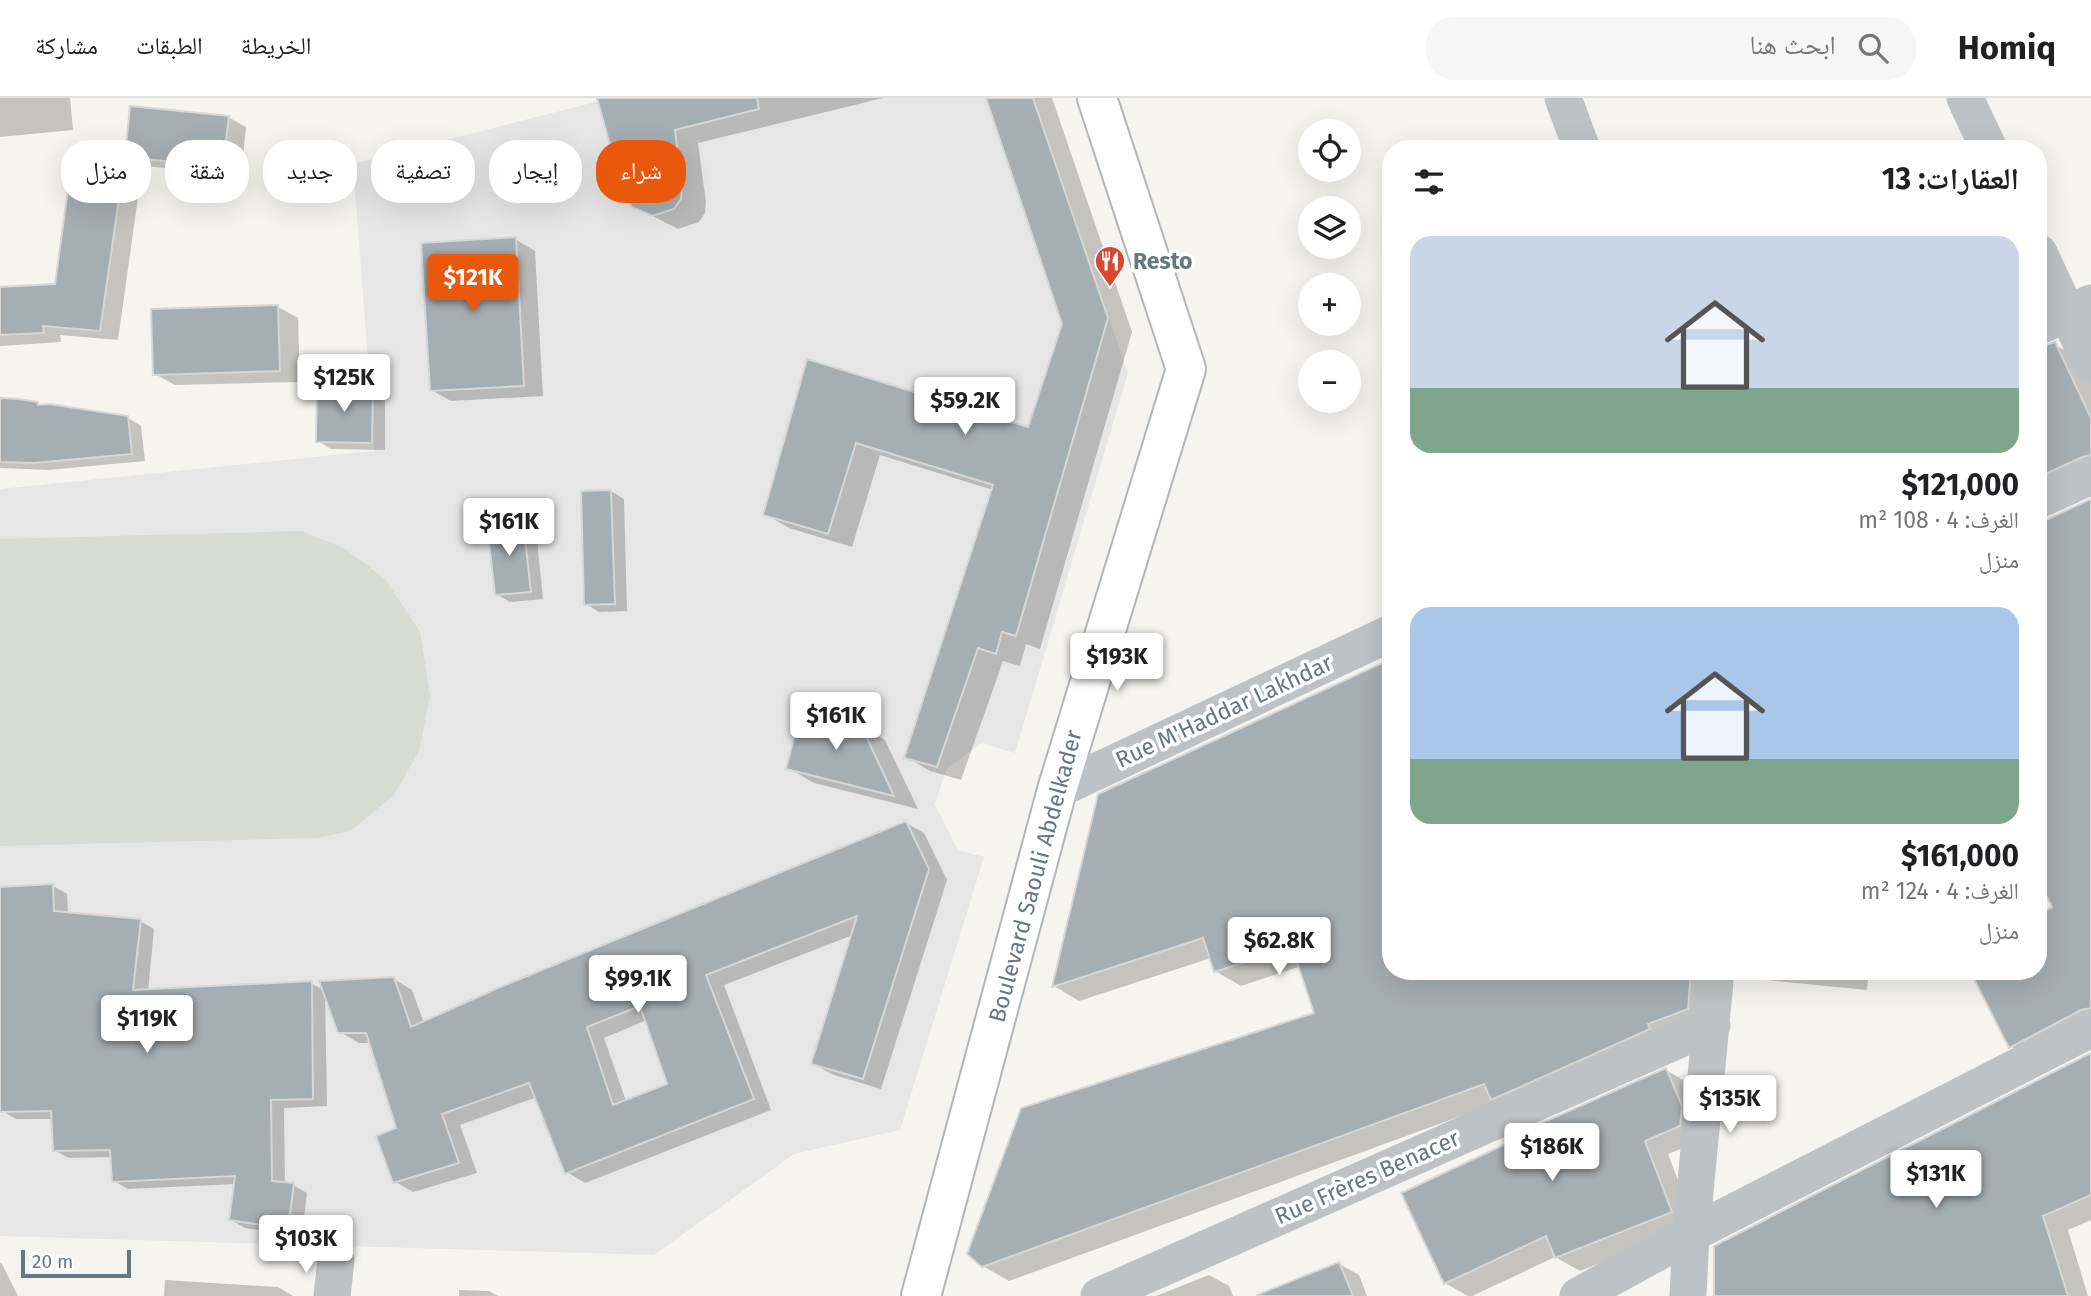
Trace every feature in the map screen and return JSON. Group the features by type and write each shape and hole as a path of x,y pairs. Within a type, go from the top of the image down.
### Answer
{"main road":[{"name":"Boulevard Saouli Abdelkader","path":"921,1296 1057,790 1186,369 1097,98"}],"street":[{"path":"1563,98 1579,140"},
{"path":"1965,98 1985,140"},
{"path":"2047,271 2091,364"},
{"path":"2047,496 2091,476"},
{"name":"Rue M'Haddar Lakhdar","path":"1057,790 1382,637"},
{"path":"1688,1296 1691,1234 1715,980"},
{"name":"Rue Frères Benacer","path":"1098,1296 1712,1025"},
{"path":"1578,1296 1691,1234 2091,1029"},
{"path":"332,1296 336,1260"}],"shaded area":[{"path":"611,98 1033,98 1128,373 1015,753 982,743 946,769 935,805 958,850 984,857 900,1130 794,1154 654,1255 0,1236 0,489 375,451 356,203 357,163 371,159 371,203 475,203 475,140 447,140"},
{"path":"301,531 344,548 385,579 420,632 430,696 419,751 394,795 350,831 317,838 0,846 0,539"}],"building":[{"path":"597,98 757,98 759,109 675,130 676,140 609,140"},
{"path":"986,98 1033,98 1108,318 1016,636 1002,632 996,654 978,648 937,767 904,758 993,485 856,443 828,534 763,515 807,359 1028,427 1062,324"},
{"path":"130,106 229,116 226,140 165,140 165,161 151,160 151,140 127,140"},
{"path":"66,203 118,203 100,331 43,326 44,333 0,335 0,287 55,284"},
{"path":"628,203 678,203 674,209 652,216"},
{"path":"516,237 524,386 430,391 421,243"},
{"path":"278,305 280,371 153,375 151,309"},
{"path":"2055,342 2091,418 2091,455 2047,473 2047,344"},
{"path":"317,385 373,386 372,443 316,442"},
{"path":"0,398 128,416 132,454 34,463 0,462"},
{"path":"611,490 615,604 584,605 581,491"},
{"path":"2091,499 2091,1008 2081,1010 2009,1048 1975,980 2047,980 2047,910 2052,907 2047,897 2048,519"},
{"path":"523,520 531,592 495,595 487,524"},
{"path":"1382,663 1382,980 1690,980 1688,1009 1648,1024 1650,1029 1491,1100 1484,1084 982,1267 967,1254 1021,1108 1314,1013 1292,947 1214,972 1203,938 1052,987 1098,794"},
{"path":"802,707 860,723 894,796 786,769"},
{"path":"906,821 929,869 863,1079 811,1064 857,916 706,975 754,1099 565,1174 529,1083 442,1114 459,1163 393,1183 376,1136 396,1128 366,1033 338,1033 319,981 394,977 411,1027 498,988","holes":["640,1006 667,1084 613,1105 587,1027"]},
{"path":"53,884 54,911 141,919 133,990 312,981 313,1099 271,1100 272,1181 294,1183 288,1229 229,1220 235,1176 112,1182 110,1150 53,1151 51,1111 0,1112 0,887"},
{"path":"2091,1053 2091,1195 2043,1216 2068,1296 1714,1296 1714,1246"},
{"path":"1666,1068 1682,1106 1680,1126 1645,1141 1672,1212 1555,1258 1546,1236 1444,1284 1401,1193 1508,1143 1506,1139"},
{"path":"1339,1262 1353,1296 1257,1295"}],"place":[{"name":"Resto","path":"1110,288"}]}
